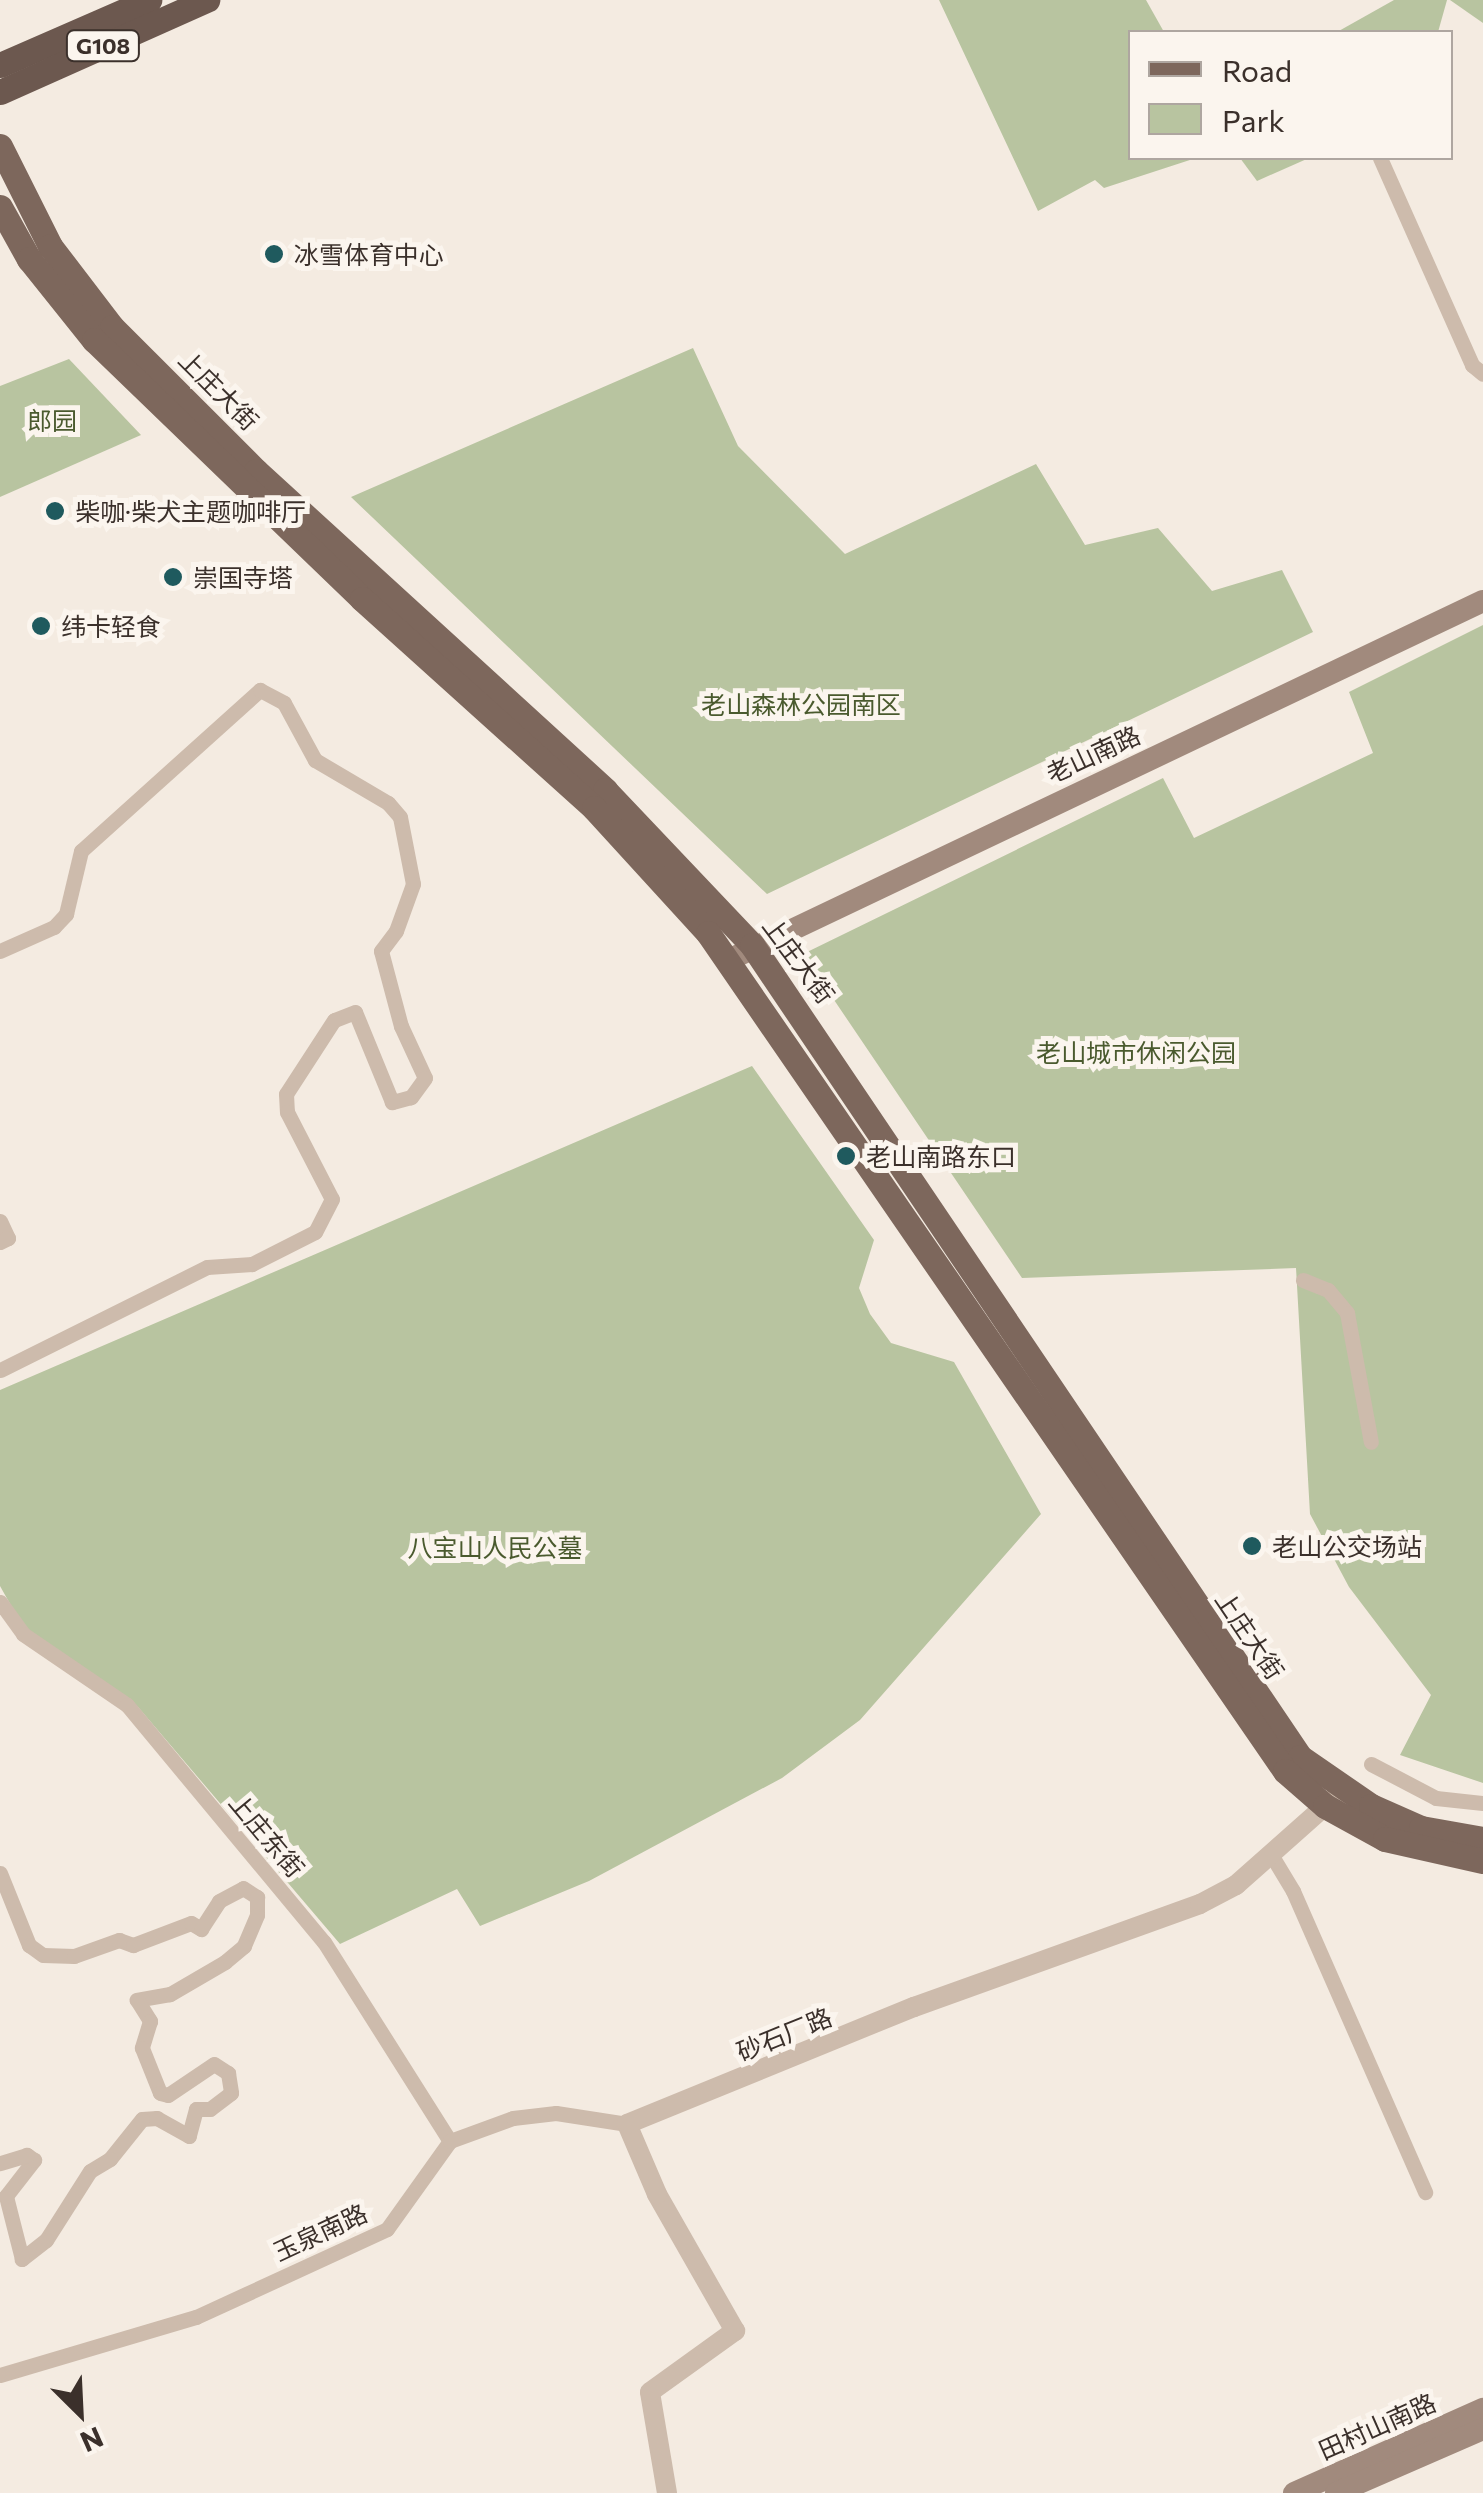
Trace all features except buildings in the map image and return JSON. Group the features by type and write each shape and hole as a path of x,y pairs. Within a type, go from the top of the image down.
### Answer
{"highway":[{"name":"G108","path":"0,65 149,0"},
{"name":"G108","path":"0,92 207,0"}],"main road":[{"name":"上庄大街","path":"0,146 50,246 112,327 256,471 604,790 752,945 1271,1722 1335,1798 1421,1828 1483,1839"},
{"name":"上庄大街","path":"0,207 29,259 94,340 362,600 594,808 730,962 1252,1731 1335,1798 1416,1851 1483,1861"},
{"name":"老山南路","path":"730,962 752,945 1483,601"},
{"name":"田村山南路","path":"1294,2493 1483,2410"},
{"name":"田村山南路","path":"1336,2493 1483,2428"}],"street":[{"path":"1381,160 1472,365 1483,374"},
{"path":"0,951 54,927 66,914 81,851 260,690 284,703 315,760 400,817 413,884 396,932 382,951 401,1026 425,1078 411,1098 392,1102 355,1012 334,1020 286,1094 287,1112 332,1199 316,1232 252,1264 208,1267 0,1370"},
{"path":"0,1221 8,1238 0,1242"},
{"path":"1303,1280 1328,1290 1346,1313 1371,1442"},
{"name":"上庄东街","path":"0,1602 23,1634 127,1705 324,1942 450,2140"},
{"path":"1371,1764 1436,1798 1483,1803"},
{"name":"砂石厂路","path":"628,2124 914,2008 1200,1904 1272,1856 1335,1798"},
{"path":"1272,1856 1293,1890 1425,2192"},
{"path":"0,1873 29,1945 57,1957 120,1940 133,1945 191,1922 201,1929 232,1892 253,1890 257,1897 254,1929 225,1962 170,1994 137,2000 150,2020 142,2048 160,2093 168,2095 214,2064 231,2083 224,2101 196,2108 189,2136 156,2118 142,2119 110,2159 90,2171 46,2240 22,2259 6,2196 34,2160 27,2155 0,2162"},
{"path":"450,2140 513,2118 556,2113 628,2124 657,2194 736,2331 650,2392 667,2493"},
{"name":"玉泉南路","path":"0,2375 196,2317 387,2229 450,2140"}],"green space":[{"path":"939,0 1146,0 1163,30 1128,30 1128,160 1190,160 1104,188 1095,180 1038,211"},
{"path":"1394,0 1447,0 1439,30 1341,30"},
{"path":"1450,0 1483,0 1483,23"},
{"path":"1241,160 1304,160 1257,181"},
{"name":"老山森林公园南区","path":"693,348 738,446 845,554 1036,464 1085,545 1158,528 1212,591 1282,570 1313,632 767,894 351,497"},
{"name":"郎园","path":"69,359 141,435 0,497 0,386"},
{"name":"老山城市休闲公园","path":"1483,625 1483,1783 1400,1755 1431,1695 1349,1587 1310,1514 1296,1268 1022,1278 803,954 1163,778 1194,838 1373,753 1349,692"},
{"name":"八宝山人民公墓","path":"752,1066 874,1240 859,1288 870,1314 891,1343 954,1362 1041,1514 860,1720 782,1778 589,1881 480,1926 457,1889 340,1944 138,1707 23,1627 0,1586 0,1390"}],"place":[{"name":"冰雪体育中心","path":"274,254"},
{"name":"柴咖·柴犬主题咖啡厅","path":"55,511"},
{"name":"崇国寺塔","path":"173,577"},
{"name":"纬卡轻食","path":"41,626"},
{"name":"老山南路东口","path":"846,1156"},
{"name":"老山公交场站","path":"1252,1546"}]}
